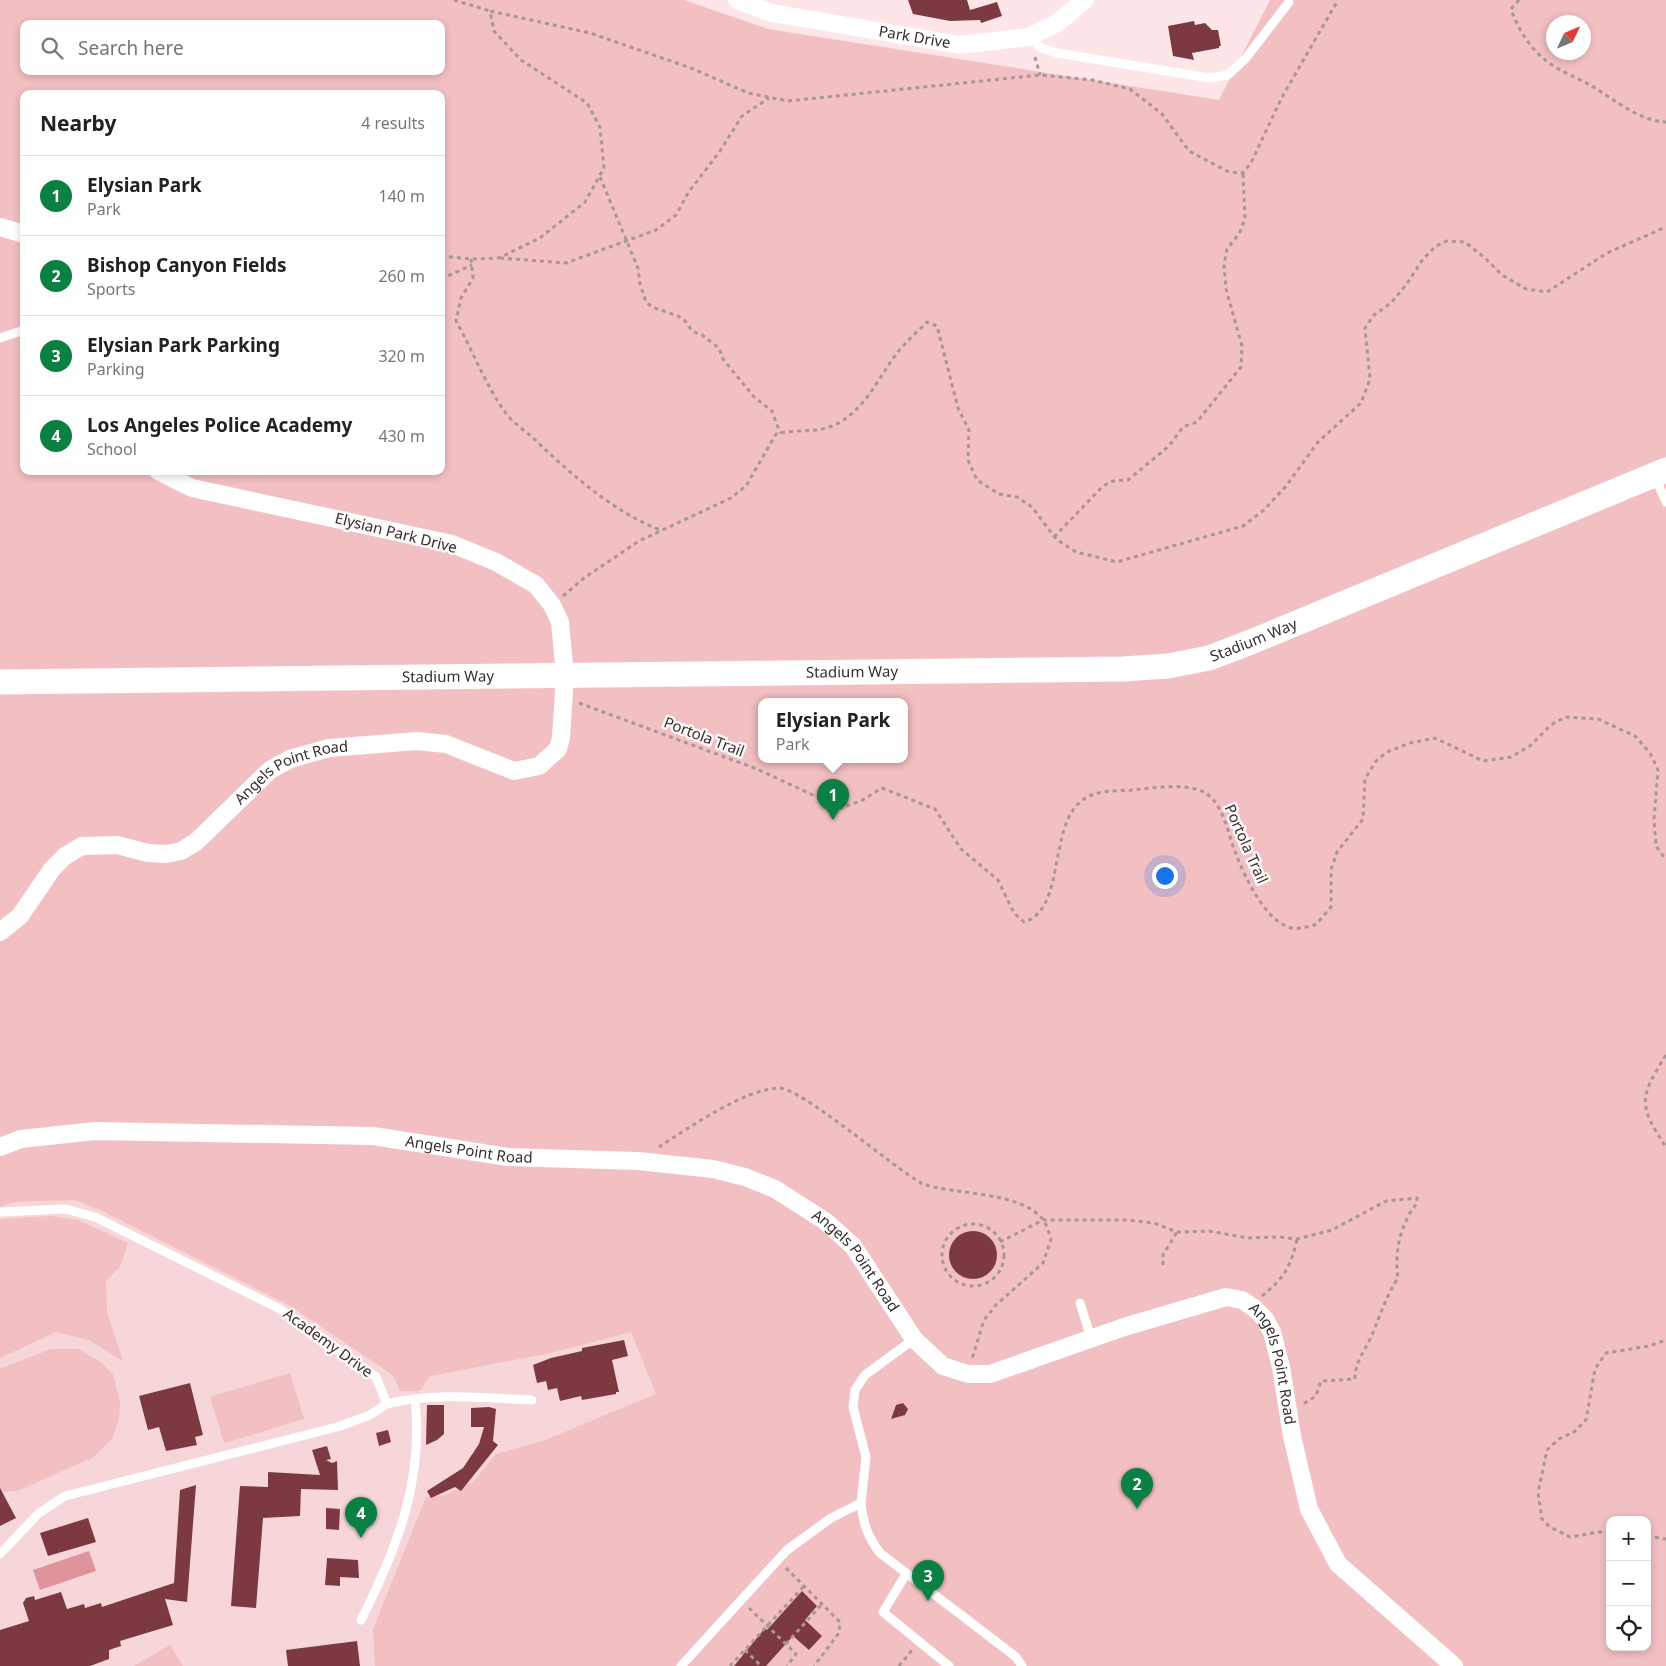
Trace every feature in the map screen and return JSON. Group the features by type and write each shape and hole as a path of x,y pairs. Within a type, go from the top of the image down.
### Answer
{"main road":[{"name":"Stadium Way","path":"0,682 565,687 1168,666 1209,658 1251,642 1660,472"}],"street":[{"name":"Park Drive","path":"737,0 772,13 960,45 1029,37 1057,23 1085,0"},
{"path":"0,227 20,233"},
{"name":"Elysian Park Drive","path":"166,475 192,488 452,544 496,562 536,586 552,605 560,622 565,687"},
{"name":"Angels Point Road","path":"0,932 20,916 52,869 65,856 82,846 117,844 148,854 166,854 181,851 196,842 270,770 290,759 329,748 417,741 446,744 514,771 539,766 558,749 561,738 565,687"},
{"name":"Angels Point Road","path":"0,1147 21,1140 94,1131 373,1136 508,1157 638,1161 713,1168 745,1177 775,1189 825,1221 853,1246 914,1338 943,1366 968,1374 990,1374 1091,1338 1226,1297 1242,1300 1265,1319 1272,1332 1290,1414 1292,1436 1309,1509 1338,1564 1454,1666"}],"lane":[{"path":"1029,37 1041,48 1057,53 1210,78 1228,75 1246,58 1289,2"},
{"path":"0,338 20,331"},
{"path":"1660,472 1666,502"},
{"name":"Academy Drive","path":"0,1212 66,1209 95,1217 264,1300 280,1309 376,1377 387,1404"},
{"path":"1080,1303 1091,1338"},
{"path":"914,1338 865,1375 855,1390 853,1407 866,1457 862,1503 863,1524 880,1554 1016,1657 1022,1666"},
{"path":"0,1554 39,1513 65,1496 336,1427 368,1416 387,1404 415,1399 485,1397 532,1400"},
{"path":"361,1620 395,1544 408,1503 415,1471 418,1430 415,1399"},
{"path":"681,1666 787,1550 831,1518 862,1503"},
{"path":"906,1574 892,1594 883,1612 948,1666"}],"path":[{"path":"454,0 490,11 590,33 691,68 748,93 769,98 804,101 1040,75 1092,80 1130,89 1162,114 1189,151 1229,172 1243,173"},
{"path":"1054,537 1102,486 1113,481 1128,480 1169,446 1183,427 1196,422 1241,367 1242,346 1226,289 1224,265 1227,249 1239,234 1244,219 1243,173 1251,163 1282,97 1338,0"},
{"path":"1519,0 1511,10 1516,26 1542,57 1563,72 1633,111 1658,121 1666,122"},
{"path":"490,11 494,31 521,60 587,103 600,127 604,168 585,202 540,238 500,258"},
{"path":"445,256 566,263 628,242 656,230 676,215 688,193 720,151 742,116 769,98"},
{"path":"600,177 638,268 640,284 646,302 652,307 678,316 685,321 692,331 702,335 719,348 723,359 754,397 772,412 780,433"},
{"path":"552,605 616,555 660,530 731,498 746,486 776,434 788,430 829,428 844,418 867,398 897,354 928,322 937,326 958,408 969,430 968,460 977,480 999,494 1017,497 1032,507 1054,537 1076,552 1117,562 1242,526 1264,510 1286,486 1318,442 1362,403 1370,379 1365,328 1374,314 1391,303 1406,286 1423,259 1436,246 1447,241 1465,242 1502,275 1526,289 1547,292 1607,253 1666,227"},
{"path":"471,259 473,278 461,298 456,321 474,352 485,380 506,414 552,456 621,511 660,530"},
{"path":"445,277 472,265"},
{"name":"Portola Trail","path":"565,687 757,769 841,808 861,801 882,788 935,809 961,849 998,880 1014,913 1024,922 1033,920 1040,912 1056,870 1062,832 1071,812 1084,799 1096,794 1157,787 1197,789 1210,796 1224,819 1236,855 1252,889 1275,920 1292,930 1314,926 1331,907 1331,870 1337,852 1363,819 1365,779 1376,762 1387,752 1410,743 1435,738 1483,761 1511,757 1530,746 1551,725 1565,718 1598,719 1635,736 1650,753 1658,770 1654,819 1656,846 1666,860"},
{"path":"1666,1055 1655,1073 1644,1100 1651,1124 1666,1147"},
{"path":"638,1161 748,1094 780,1087 809,1100 862,1142 920,1183 933,1188 989,1196 1021,1204 1043,1220 1051,1239 1042,1263 996,1305 984,1320 968,1374"},
{"path":"1000,1242 1043,1220 1154,1223 1177,1232 1209,1231 1248,1238 1280,1237 1297,1239 1332,1230 1386,1201 1417,1198 1417,1204 1408,1216 1401,1232 1396,1263 1398,1278 1390,1289 1370,1338 1360,1355 1355,1368 1355,1379 1321,1381 1316,1396 1290,1414"},
{"path":"976,1224 986,1227 1000,1242 1003,1262 993,1279 984,1284 964,1285 948,1274 943,1265 942,1255 948,1236 966,1225 976,1224"},
{"path":"1162,1265 1163,1255 1177,1232"},
{"path":"1251,1306 1280,1281 1293,1260 1297,1239"},
{"path":"1606,1533 1570,1537 1550,1527 1542,1519 1538,1493 1547,1450 1559,1438 1574,1432 1586,1420 1595,1369 1606,1353 1649,1346 1666,1340"},
{"path":"1651,1537 1666,1539"},
{"path":"778,1560 840,1622 838,1633 814,1666"},
{"path":"730,1666 804,1586"},
{"path":"741,1601 796,1654 787,1666"},
{"path":"786,1644 822,1604"},
{"path":"899,1666 919,1642"},
{"path":"744,1650 761,1666"}],"shaded area":[{"path":"0,0 684,0 768,29 1219,100 1270,0 1666,0 1666,1666 375,1666 373,1629 426,1497 445,1495 473,1482 496,1454 543,1441 656,1394 631,1332 551,1353 430,1376 420,1391 400,1391 393,1375 287,1304 104,1212 76,1200 14,1202 0,1207"},
{"path":"36,1194 791,1225 605,1666 0,1666 0,1207"},
{"path":"50,1216 78,1220 128,1243 120,1267 106,1281 107,1312 123,1361 89,1340 56,1332 0,1358 0,1219"},
{"path":"51,1349 79,1349 99,1361 113,1374 120,1401 119,1418 112,1439 94,1457 17,1491 0,1492 0,1369"},
{"path":"290,1373 304,1419 224,1443 210,1397"},
{"path":"89,1551 96,1571 40,1590 33,1570"},
{"path":"170,1645 183,1666 134,1666"}],"building":[{"path":"908,0 967,0 970,10 997,2 1002,16 981,23 980,20 950,21 913,14"},
{"path":"1194,21 1195,25 1205,23 1212,30 1218,30 1221,46 1192,53 1194,60 1173,56 1168,26"},
{"path":"968,1231 978,1231 987,1235 993,1241 996,1246 996,1264 987,1275 978,1279 968,1279 959,1275 953,1269 949,1260 949,1250 953,1241 959,1235"},
{"path":"624,1340 628,1356 612,1360 619,1392 616,1392 616,1394 582,1400 581,1396 560,1401 557,1388 548,1390 546,1381 537,1383 533,1365 551,1358 582,1351 582,1348"},
{"path":"190,1383 203,1435 195,1437 197,1445 166,1451 159,1427 148,1430 139,1396"},
{"path":"903,1403 908,1409 905,1415 891,1419 896,1405"},
{"path":"427,1405 444,1405 444,1434 426,1445"},
{"path":"489,1407 496,1409 493,1441 498,1445 461,1491 455,1487 431,1498 427,1491 463,1468 479,1444 484,1427 471,1427 471,1408"},
{"path":"388,1430 391,1442 379,1446 376,1433"},
{"path":"327,1446 331,1459 326,1460 332,1463 337,1461 338,1490 301,1489 300,1516 263,1518 256,1608 231,1606 240,1486 268,1487 268,1472 320,1475 312,1450"},
{"path":"196,1485 187,1602 165,1599 173,1625 120,1641 121,1646 109,1650 109,1659 90,1666 0,1666 0,1630 29,1621 23,1603 26,1598 34,1596 35,1600 61,1592 67,1609 84,1604 85,1608 101,1603 102,1607 174,1583 180,1490"},
{"path":"0,1488 16,1518 0,1526"},
{"path":"326,1508 340,1509 339,1530 326,1529"},
{"path":"88,1518 96,1542 48,1556 40,1533"},
{"path":"327,1558 358,1560 359,1578 340,1577 340,1586 325,1585"},
{"path":"802,1591 817,1606 805,1620 822,1636 809,1650 793,1636 766,1666 734,1666 765,1628 767,1630"},
{"path":"357,1641 360,1666 288,1666 286,1650"}],"place":[{"name":"Elysian Park","path":"833,820"},
{"name":"Bishop Canyon Fields","path":"1137,1509"},
{"name":"Los Angeles Police Academy","path":"361,1538"},
{"name":"Elysian Park Parking","path":"928,1601"}]}
